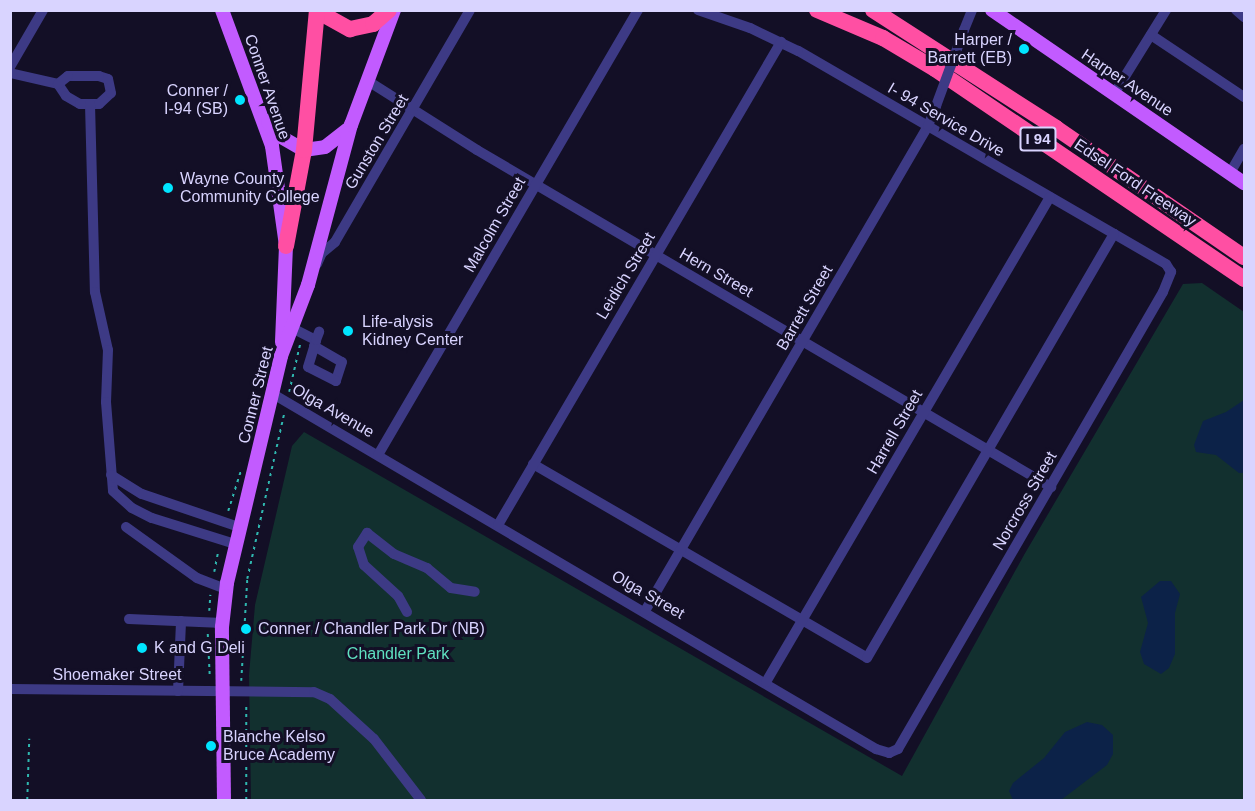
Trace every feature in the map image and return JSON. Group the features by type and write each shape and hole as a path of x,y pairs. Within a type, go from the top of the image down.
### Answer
{"highway":[{"path":"286,246 304,150 317,11 350,28 373,24 389,10"},
{"name":"Edsel Ford Freeway","path":"817,10 883,38 935,69 1245,279"},
{"name":"Edsel Ford Freeway","path":"873,10 1046,122 1245,257"}],"main road":[{"name":"Conner Avenue","path":"222,10 272,146 286,246 281,356"},
{"name":"Conner Street","path":"224,801 217,690 226,589 235,544 281,356 308,285 351,125 394,10"},
{"name":"Harper Avenue","path":"992,10 1245,183"},
{"path":"255,95 276,134 304,150 336,142 351,125"}],"street":[{"path":"10,67 43,10"},
{"name":"Gunston Street","path":"308,285 322,253 335,242 414,111 470,10"},
{"name":"Malcolm Street","path":"378,455 638,10"},
{"name":"I- 94 Service Drive","path":"698,10 781,42 1166,264 1171,272"},
{"name":"Barrett Street","path":"645,611 928,126 972,10"},
{"path":"1114,94 1166,10"},
{"path":"1236,10 1245,16"},
{"path":"1150,34 1245,97"},
{"name":"Leidich Street","path":"498,525 781,42"},
{"path":"10,73 58,84 66,96 90,104 107,100 111,86 108,79 81,75 68,76 58,84"},
{"name":"Hern Street","path":"368,81 536,185 1051,487"},
{"path":"90,104 94,292 108,350 106,402 112,491 132,508 235,544"},
{"path":"1230,173 1245,148"},
{"name":"Harrell Street","path":"766,682 1050,197"},
{"path":"533,464 867,658 1114,234"},
{"name":"Norcross Street","path":"901,745 1163,292 1171,272"},
{"path":"292,328 316,339"},
{"name":"Olga Avenue","path":"273,394 378,455"},
{"name":"Olga Street","path":"378,455 884,753 895,751 901,745"},
{"path":"111,475 142,494 239,527"},
{"path":"126,526 211,585 226,589"},
{"path":"407,612 398,596 364,566 358,547 367,533 394,554 427,568 451,588 475,592"},
{"path":"129,619 223,623"},
{"path":"178,690 181,621"},
{"name":"Shoemaker Street","path":"10,689 300,689 330,699 391,758 421,801"}],"path":[{"path":"224,523 241,470"},
{"path":"217,690 208,622 211,585 220,540"},
{"path":"246,801 248,707"},
{"path":"27,801 29,739"}],"green space":[{"name":"Chandler Park","path":"1202,283 1244,312 1244,800 251,800 249,675 255,605 292,446 304,432 902,776 1024,555 1183,284"}],"water":[{"path":"1244,400 1244,473 1239,473 1216,455 1196,452 1194,445 1203,421 1226,412"},
{"path":"1160,581 1171,581 1180,594 1175,613 1175,654 1169,668 1161,674 1144,664 1140,652 1148,623 1141,597"},
{"path":"1087,722 1102,725 1113,735 1113,754 1107,765 1061,800 1013,800 1009,791 1013,783 1044,758 1065,732"}],"place":[{"name":"Harper / Barrett (EB)","path":"1024,49"},
{"name":"Conner / I-94 (SB)","path":"240,100"},
{"name":"Wayne County Community College","path":"168,188"},
{"name":"Life-alysis Kidney Center","path":"348,331"},
{"name":"Conner / Chandler Park Dr (NB)","path":"246,629"},
{"name":"K and G Deli","path":"142,648"},
{"name":"Blanche Kelso Bruce Academy","path":"211,746"}]}
